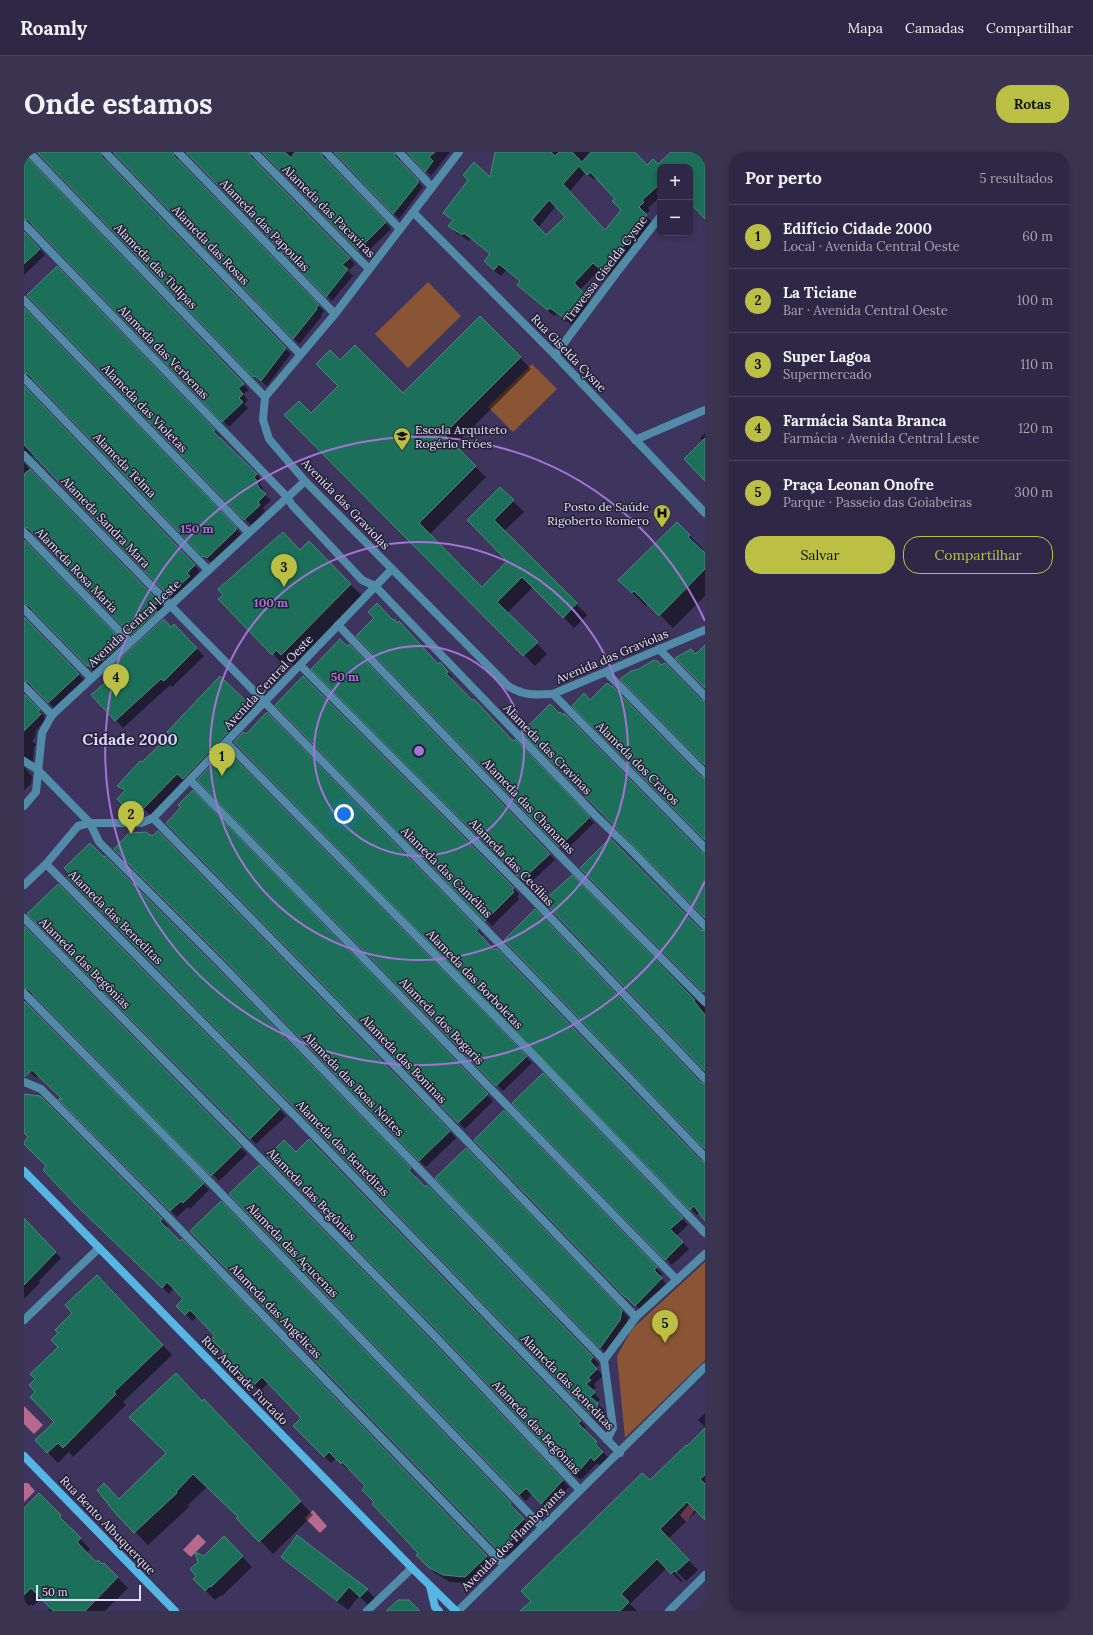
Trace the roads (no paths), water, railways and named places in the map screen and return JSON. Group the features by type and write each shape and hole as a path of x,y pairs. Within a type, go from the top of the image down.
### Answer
{"street":[{"name":"Alameda das Tulipas","path":"29,152 265,398"},
{"name":"Alameda das Rosas","path":"105,152 300,354"},
{"name":"Alameda das Papoulas","path":"178,152 335,314"},
{"name":"Alameda das Pacaviras","path":"254,152 369,269"},
{"path":"326,152 400,229"},
{"path":"399,152 432,187"},
{"path":"265,398 300,354 335,314 459,152"},
{"name":"Rua Giselda Cysne","path":"413,212 555,355 705,513"},
{"name":"Travessa Giselda Cysne","path":"555,355 657,221"},
{"name":"Alameda das Verbenas","path":"24,224 287,497 292,506 362,580 375,586"},
{"name":"Alameda das Violetas","path":"24,300 248,532"},
{"name":"Alameda Telma","path":"24,378 208,570"},
{"name":"Avenida das Graviolas","path":"265,398 263,420 269,439 305,482 508,686 514,690 529,695 553,694 705,630"},
{"path":"635,440 705,410"},
{"name":"Alameda Sandra Mara","path":"24,455 170,606"},
{"name":"Avenida Central Leste","path":"24,806 36,792 42,733 52,715 248,532 305,482"},
{"name":"Alameda Rosa Maria","path":"24,532 130,642"},
{"name":"Avenida Central Oeste","path":"153,818 392,569"},
{"name":"Alameda das Cravinas","path":"375,586 591,811 705,926"},
{"name":"Alameda das Camélias","path":"170,606 491,933 705,1157"},
{"path":"24,609 91,678"},
{"name":"Alameda das Chananas","path":"338,625 566,862 705,1002"},
{"path":"659,649 705,696"},
{"name":"Alameda das Cecílias","path":"300,664 530,896 705,1079"},
{"path":"606,672 705,773"},
{"path":"24,686 52,715"},
{"name":"Alameda dos Cravos","path":"553,694 705,848"},
{"name":"Alameda das Borboletas","path":"226,743 522,1044 705,1233"},
{"name":"Alameda das Boas Noites","path":"24,762 38,770 90,823 99,842 216,959 604,1360"},
{"name":"Alameda dos Bogaris","path":"190,780 677,1280"},
{"path":"24,885 46,864 78,826 90,823 141,823 153,818"},
{"name":"Alameda das Boninas","path":"153,818 401,1072 636,1317"},
{"name":"Alameda das Beneditas","path":"46,864 297,1118 620,1453"},
{"name":"Alameda das Begônias","path":"24,918 433,1334 580,1490"},
{"name":"Alameda das Açucenas","path":"24,993 209,1181 542,1527"},
{"name":"Alameda das Angélicas","path":"24,1082 41,1089 169,1218 504,1565"},
{"name":"Rua Andrade Furtado","path":"24,1170 412,1568 457,1611"},
{"path":"24,1320 99,1248"},
{"path":"607,1440 612,1428 604,1360 636,1317 705,1254"},
{"name":"Avenida dos Flamboyants","path":"457,1611 580,1490 620,1453 705,1367"},
{"name":"Rua Bento Albuquerque","path":"24,1456 175,1611"},
{"path":"367,1611 412,1568"},
{"path":"669,1611 705,1575"},
{"path":"430,1586 435,1607 439,1611"}],"place":[{"name":"Escola Arquiteto Rogério Fróes","path":"402,451"},
{"name":"Posto de Saúde Rigoberto Romero","path":"662,528"},
{"name":"Super Lagoa","path":"284,587"},
{"name":"Farmácia Santa Branca","path":"116,697"},
{"name":"Edifício Cidade 2000","path":"222,776"},
{"name":"La Ticiane","path":"131,834"},
{"name":"Praça Leonan Onofre","path":"665,1343"}],"district":[{"name":"Cidade 2000","path":"130,739"}]}
